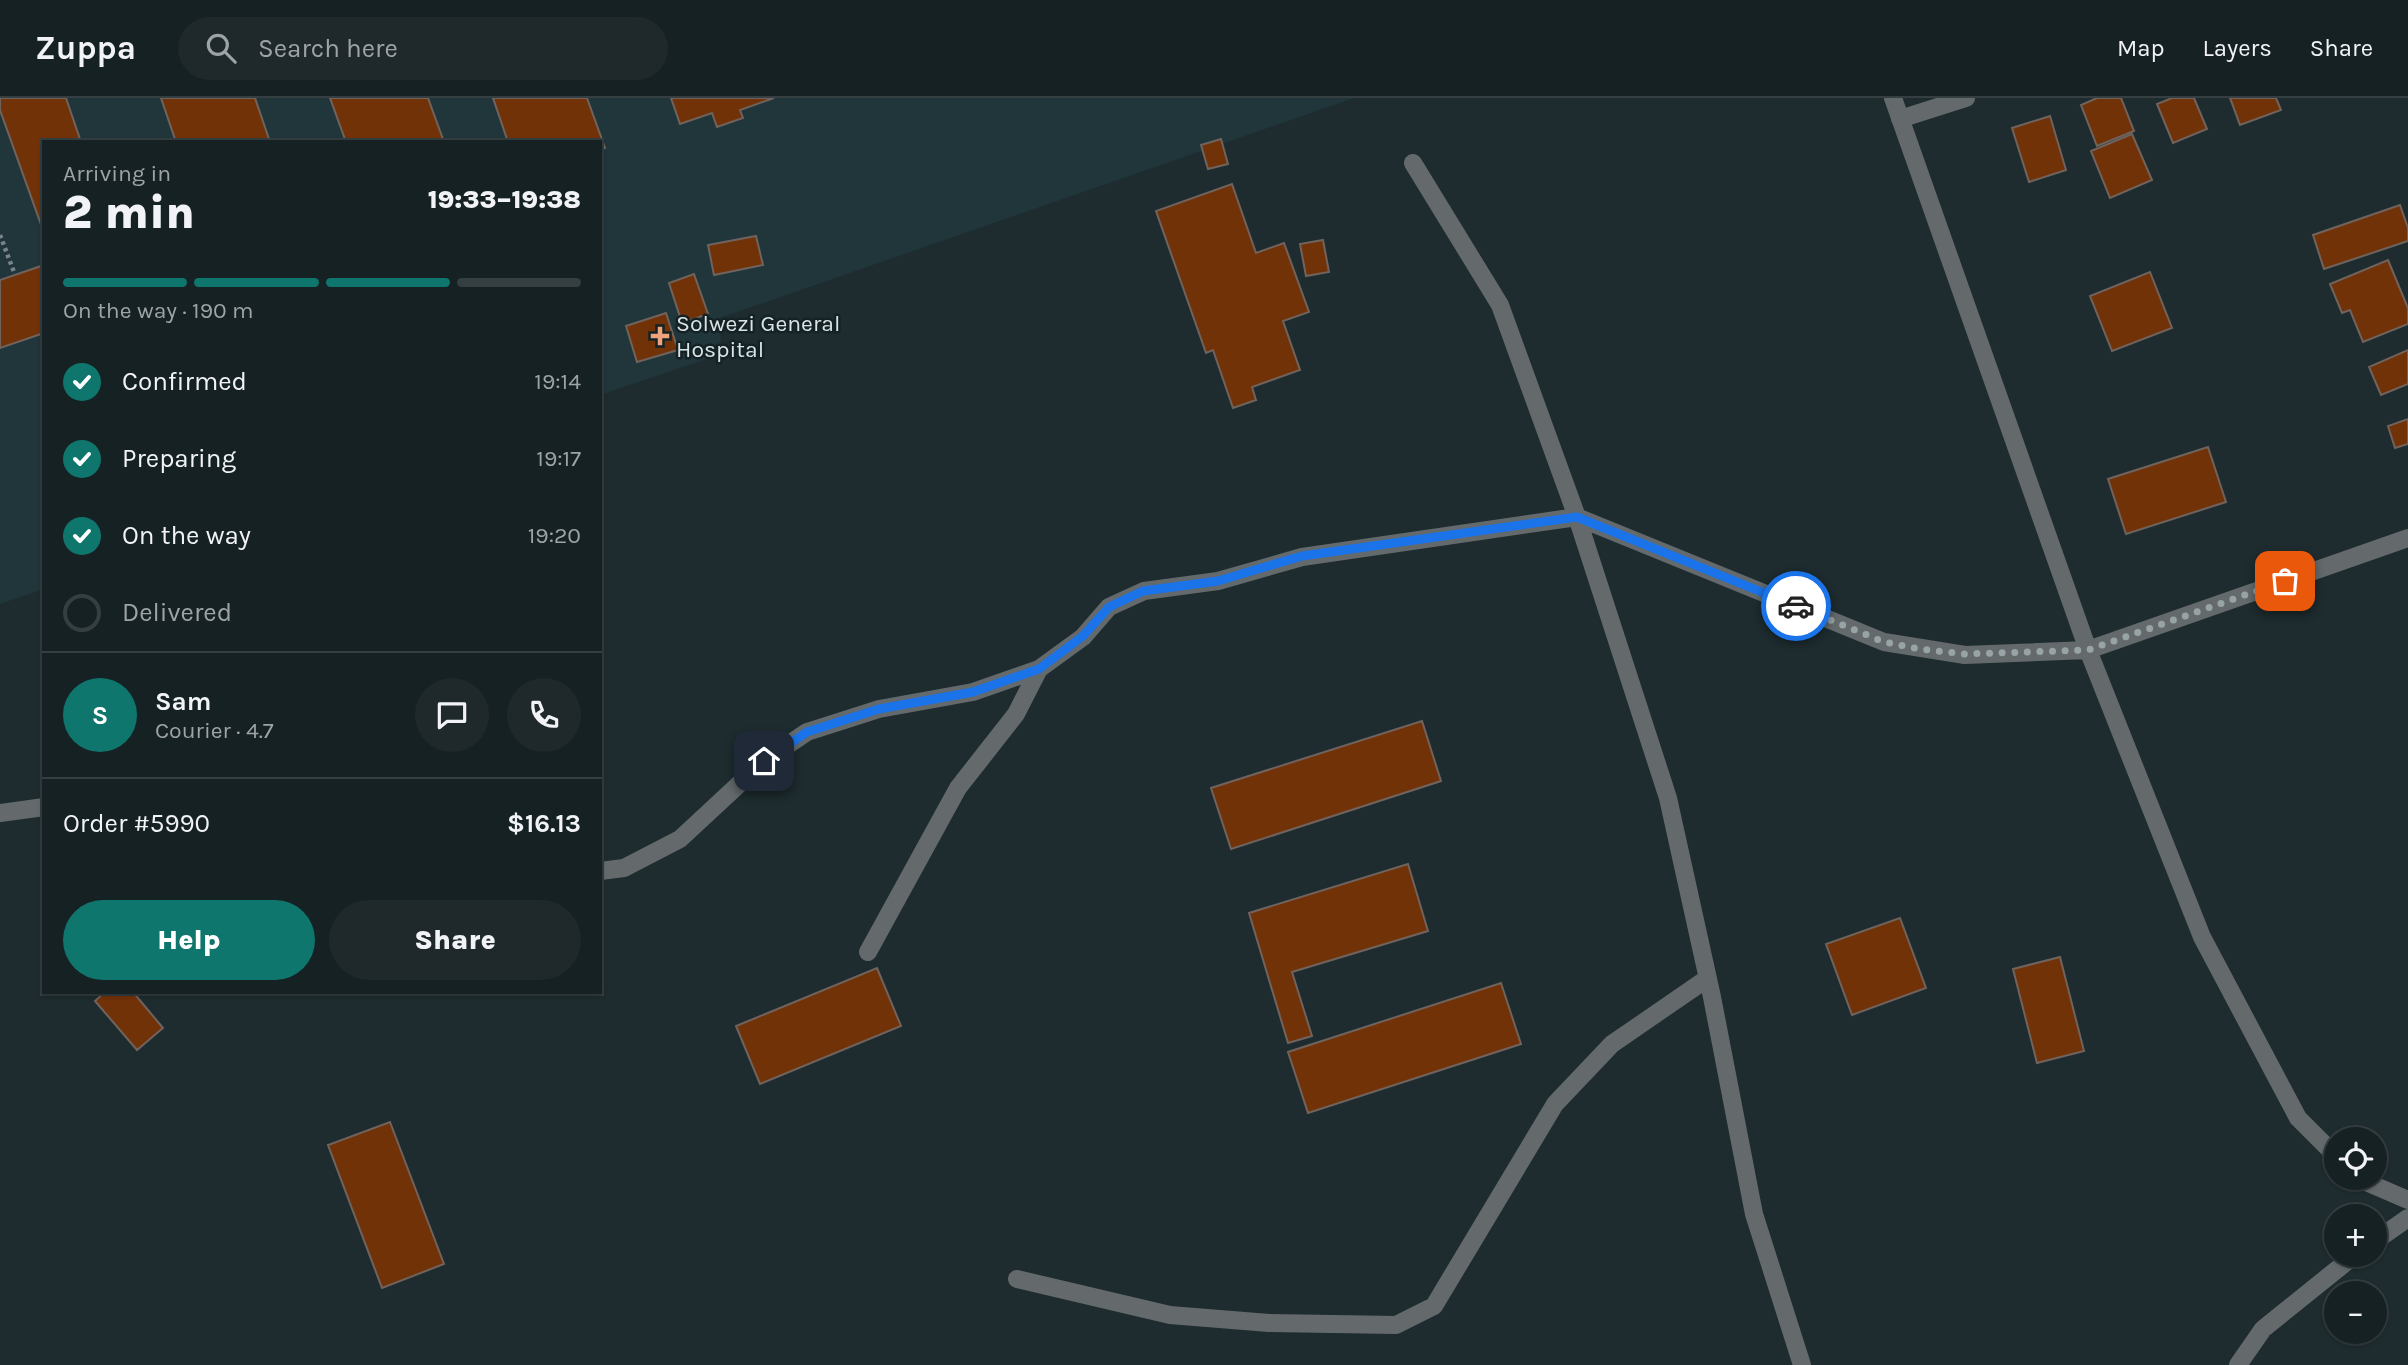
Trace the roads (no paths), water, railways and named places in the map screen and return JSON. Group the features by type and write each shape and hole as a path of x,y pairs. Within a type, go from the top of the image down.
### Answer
{"street":[{"path":"1893,98 2088,650 2202,937 2298,1118 2324,1145"},
{"path":"1900,119 1966,98"},
{"path":"1413,163 1500,305 1577,517 1668,798 1708,978 1754,1214 1802,1365"},
{"path":"602,871 624,868 680,839 764,761 807,732 879,709 973,692 1039,669 1083,636 1109,607 1143,591 1218,581 1302,556 1577,517 1884,642 1965,654 2088,650 2408,538"},
{"path":"868,952 958,788 1016,714 1039,669"},
{"path":"0,813 42,807"},
{"path":"1017,1279 1170,1315 1269,1323 1396,1325 1434,1306 1555,1104 1612,1044 1708,978"},
{"path":"2385,1190 2408,1200"},
{"path":"2387,1233 2408,1218"},
{"path":"2238,1365 2263,1329 2338,1267"}],"place":[{"name":"Solwezi General Hospital","path":"660,336"}]}
